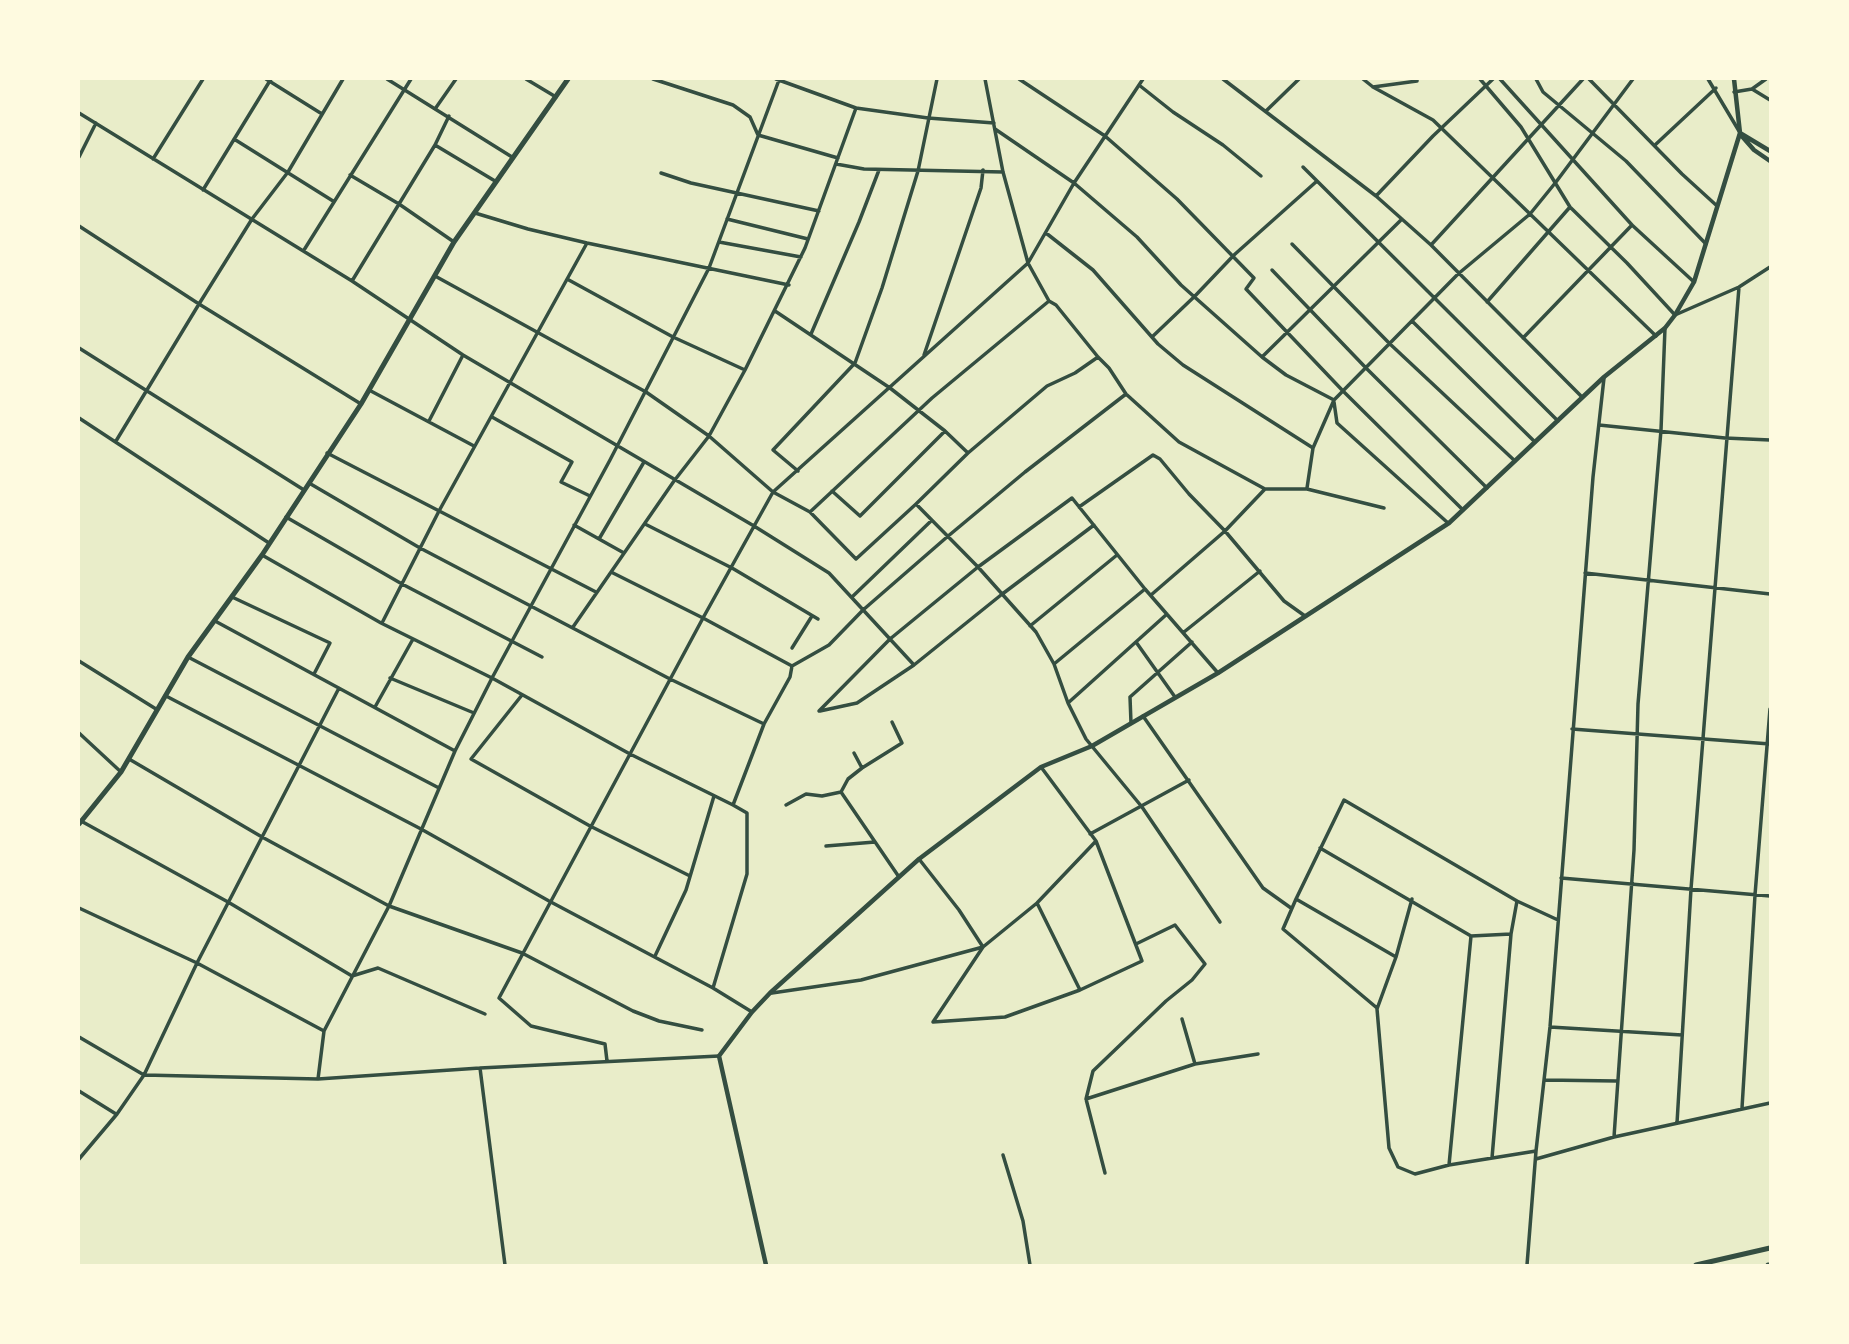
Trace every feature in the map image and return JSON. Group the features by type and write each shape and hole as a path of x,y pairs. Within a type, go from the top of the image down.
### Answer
{"main road":[{"path":"80,822 121,772 188,657 262,555 361,404 454,242 568,79"},
{"path":"1696,1265 1770,1248"}],"street":[{"path":"153,159 203,79"},
{"path":"203,190 269,79 322,114"},
{"path":"116,441 252,219 288,172 343,79"},
{"path":"387,79 512,157"},
{"path":"304,250 411,79"},
{"path":"435,109 456,79"},
{"path":"526,79 556,97"},
{"path":"653,79 733,105 750,117 758,135 838,158"},
{"path":"317,1079 324,1031 389,906 455,751 709,268 778,79 856,108 928,118 994,123"},
{"path":"799,471 773,450 855,363 882,288 918,171 937,79"},
{"path":"985,79 1003,172 1028,263 1049,301 1056,305 1109,368 1126,394 1179,442 1265,489 1307,488 1384,508"},
{"path":"1019,79 1105,136 1177,199 1254,278 1246,289 1343,391 1464,510"},
{"path":"607,1061 604,1044 531,1026 499,998 703,618 773,492 1028,263 1074,183 1143,79"},
{"path":"1223,79 1376,196 1430,244 1583,397"},
{"path":"1266,111 1299,79"},
{"path":"1363,79 1433,120 1656,336"},
{"path":"1373,87 1417,79"},
{"path":"1480,79 1528,139 1570,207 1675,315"},
{"path":"1376,196 1441,128 1493,79"},
{"path":"1500,79 1632,225 1694,282"},
{"path":"1536,79 1543,92 1626,161 1706,244"},
{"path":"1430,244 1583,79"},
{"path":"1590,79 1716,205"},
{"path":"1307,488 1313,448 1334,400 1458,274 1530,214 1633,79"},
{"path":"1709,79 1740,133 1754,150 1770,161"},
{"path":"766,1265 719,1056 752,1012 919,859 1041,767 1092,746 1219,673 1449,523 1604,377 1665,328 1694,282 1740,133 1734,79"},
{"path":"1734,92 1752,89 1766,79"},
{"path":"1139,85 1173,112 1223,145 1261,176"},
{"path":"1655,145 1716,88"},
{"path":"1752,89 1770,100"},
{"path":"573,627 674,481 709,436 745,370 801,257 856,108"},
{"path":"79,113 304,250 463,355 830,573 914,665"},
{"path":"352,281 435,145 449,116"},
{"path":"79,157 96,123"},
{"path":"995,129 1074,183 1137,237 1194,296 1262,356 1286,375 1334,400"},
{"path":"1740,133 1770,151"},
{"path":"234,139 333,201"},
{"path":"435,145 495,181"},
{"path":"836,164 878,170 1003,172"},
{"path":"1303,167 1558,421"},
{"path":"811,334 878,170"},
{"path":"924,357 981,188 983,170"},
{"path":"661,173 691,183 819,211"},
{"path":"349,175 399,204 454,242"},
{"path":"1152,337 1234,255 1317,181"},
{"path":"1487,302 1570,207"},
{"path":"475,213 587,243 789,285"},
{"path":"727,219 808,239"},
{"path":"1262,356 1402,219"},
{"path":"1524,338 1632,225"},
{"path":"79,226 361,404"},
{"path":"1046,233 1093,270 1152,337 1183,365 1313,448"},
{"path":"719,242 801,257"},
{"path":"382,623 474,446 587,243"},
{"path":"1292,244 1390,344 1515,461"},
{"path":"1675,315 1738,286 1770,267"},
{"path":"1272,270 1487,488"},
{"path":"435,276 646,392 709,436 773,492 810,512 856,559 968,453 1047,386 1075,373 1098,357"},
{"path":"567,279 673,337 745,370"},
{"path":"1677,1123 1691,889 1738,286"},
{"path":"810,512 919,411 1049,301"},
{"path":"775,311 890,388 945,431 968,453"},
{"path":"1412,321 1535,442"},
{"path":"1614,1137 1632,885 1638,704 1661,430 1665,328"},
{"path":"79,348 304,490"},
{"path":"428,421 463,355"},
{"path":"1527,1265 1550,1027 1572,729 1604,377"},
{"path":"369,390 474,446"},
{"path":"733,805 764,724 792,666 829,645 863,610 947,537 1126,394"},
{"path":"1334,400 1337,423 1449,523"},
{"path":"491,417 572,462 561,482 590,496"},
{"path":"79,418 269,543"},
{"path":"1599,425 1770,440"},
{"path":"832,491 860,516 945,431"},
{"path":"327,453 596,592"},
{"path":"1079,507 1153,455 1160,459 1225,531 1284,601 1305,616"},
{"path":"599,539 644,462"},
{"path":"309,483 420,548 670,679 764,724"},
{"path":"1151,595 1225,531 1265,489"},
{"path":"1094,525 914,665 857,704 819,711 890,639 978,567 1072,498 1094,525 1117,555 1145,589 1219,673"},
{"path":"916,504 978,567 1036,632 1054,664 1079,728 1142,807 1220,922"},
{"path":"286,517 402,584 542,657"},
{"path":"852,598 931,521"},
{"path":"645,524 732,568 818,619"},
{"path":"574,525 624,553"},
{"path":"262,555 382,623 747,813 747,874 713,988"},
{"path":"1030,626 1117,555"},
{"path":"1184,632 1260,571"},
{"path":"610,572 792,666"},
{"path":"1585,573 1770,594"},
{"path":"1054,664 1145,589"},
{"path":"232,597 331,643 314,674"},
{"path":"1068,703 1167,614"},
{"path":"792,648 812,616"},
{"path":"215,621 455,751"},
{"path":"375,708 413,639"},
{"path":"1136,642 1175,697"},
{"path":"1131,723 1130,697 1192,642"},
{"path":"188,657 439,788"},
{"path":"79,661 156,709"},
{"path":"390,678 474,713"},
{"path":"79,1159 117,1114 144,1075 197,963 339,688"},
{"path":"164,695 421,829 713,988 752,1012"},
{"path":"522,695 471,759 590,827 690,876"},
{"path":"1742,1108 1770,709"},
{"path":"1143,716 1263,888 1291,908"},
{"path":"786,805 806,794 822,796 841,792 848,779 902,743 892,722"},
{"path":"1572,729 1769,744"},
{"path":"79,733 121,772"},
{"path":"854,753 862,768"},
{"path":"129,759 262,837 389,906 522,953 633,1011 659,1021 702,1030"},
{"path":"1041,767 1096,841 1142,961 1080,990 1005,1017 933,1022 983,947 1037,902 1096,841"},
{"path":"1090,834 1189,780"},
{"path":"841,792 899,877"},
{"path":"655,956 690,876 714,796"},
{"path":"1377,1009 1283,929 1344,800 1517,901 1558,920"},
{"path":"80,822 228,902 352,975 378,968 485,1014"},
{"path":"826,846 875,842"},
{"path":"1320,848 1471,936 1511,934"},
{"path":"919,859 959,910 983,947"},
{"path":"1561,878 1770,896"},
{"path":"1296,899 1396,957"},
{"path":"1412,900 1396,957 1377,1009 1389,1149 1398,1167 1415,1174 1449,1165 1536,1151"},
{"path":"1492,1158 1511,934 1517,901"},
{"path":"1037,902 1080,990"},
{"path":"79,908 197,963 324,1031"},
{"path":"1105,1173 1086,1099 1093,1071 1166,1001 1192,980 1205,964 1175,925 1136,944"},
{"path":"1449,1165 1471,936"},
{"path":"770,993 861,980 983,947"},
{"path":"1182,1018 1195,1064"},
{"path":"1550,1027 1682,1035"},
{"path":"79,1037 144,1075 317,1079 719,1056"},
{"path":"1086,1099 1195,1064 1258,1054"},
{"path":"480,1068 505,1265"},
{"path":"1544,1080 1617,1081"},
{"path":"79,1091 117,1114"},
{"path":"1536,1159 1614,1137 1770,1103"},
{"path":"81,1147 86,1151"},
{"path":"1003,1155 1023,1221 1030,1265"}]}
